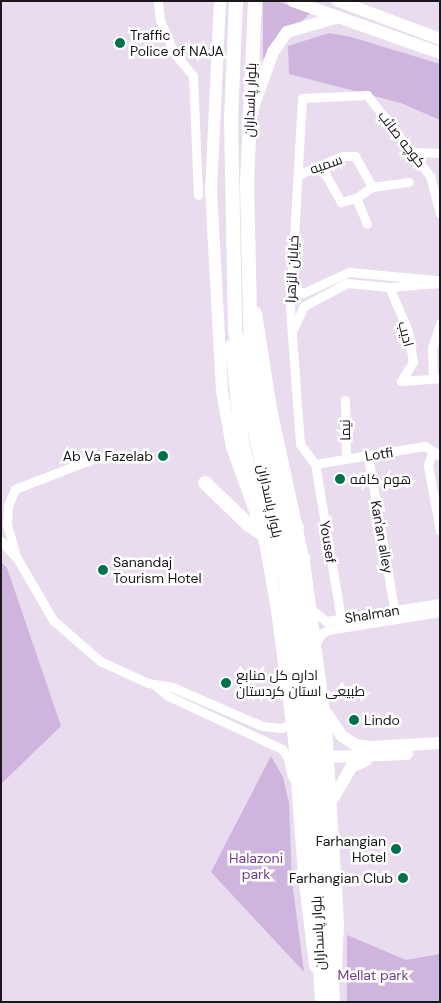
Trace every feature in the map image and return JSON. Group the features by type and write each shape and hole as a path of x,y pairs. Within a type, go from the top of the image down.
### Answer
{"main road":[{"path":"220,1 211,189 219,353 232,447 257,511"},
{"name":"بلوار پاسداران","path":"236,1 231,118 235,331 285,578 298,662 310,780 321,1002"},
{"name":"بلوار پاسداران","path":"255,1 249,117 248,283 251,353 296,576 308,659 323,816 334,1002"},
{"path":"293,1 440,53"},
{"path":"338,1 440,39"},
{"path":"249,117 273,52 287,32 339,17"},
{"path":"248,283 303,558 330,757 338,924 334,1002"},
{"path":"235,331 231,350 234,387 257,511 270,566 292,723 309,927 321,1002"},
{"path":"205,483 264,536 273,540 290,537 297,527"},
{"path":"270,566 276,555 292,552 303,558"},
{"path":"322,696 332,725 356,745 372,747 440,743"},
{"path":"296,758 440,752"},
{"path":"332,801 350,767 380,756"}],"street":[{"path":"158,1 160,20 174,53 193,76 198,195"},
{"name":"خیابان الزهرا","path":"315,464 300,444 294,327 289,287 302,98 367,95"},
{"name":"کوچه صائب","path":"367,95 414,152 430,176 439,214"},
{"path":"414,152 440,152"},
{"name":"سمیه","path":"298,174 342,156 356,156 372,187"},
{"path":"320,165 341,202 356,198 372,187 409,182"},
{"path":"356,198 367,224"},
{"path":"289,287 303,294 348,272 440,282"},
{"path":"294,327 304,306 347,283 389,287 440,282"},
{"name":"ادیب","path":"389,287 408,330 413,362 401,381 437,378 432,348 440,323"},
{"name":"نیما","path":"345,400 346,459"},
{"name":"Lotfi","path":"315,464 424,446 436,453"},
{"path":"436,453 428,465 440,530"},
{"path":"17,558 6,524 8,506 16,489 100,456"},
{"name":"Kan'an alley","path":"368,456 395,615"},
{"name":"Yousef","path":"315,464 341,619"},
{"path":"1,541 17,558 54,620 100,661 156,686 168,696 282,749 288,758 300,806"},
{"name":"Shalman","path":"315,645 321,634 328,630 440,603"},
{"name":"Shalman","path":"310,607 318,618 326,621 440,612"},
{"path":"156,686 172,687 262,726 281,728 292,723"},
{"path":"224,721 228,712"}],"green space":[{"path":"263,1 277,1 310,13 263,59"},
{"path":"329,33 351,37 440,64 440,120 401,103 289,74 288,46"},
{"path":"1,562 7,568 61,726 1,784"},
{"name":"Halazoni park","path":"271,756 283,777 289,803 292,881 304,972 211,872"},
{"name":"Mellat park","path":"347,935 406,960 440,954 440,1002 347,1002"}],"place":[{"name":"Traffic Police of NAJA","path":"120,43"},
{"name":"Ab Va Fazelab","path":"163,456"},
{"name":"هوم کافه","path":"340,479"},
{"name":"Sanandaj Tourism Hotel","path":"103,570"},
{"name":"اداره کل منابع طبیعی استان کردستان","path":"226,683"},
{"name":"Lindo","path":"354,720"},
{"name":"Farhangian Hotel","path":"396,849"},
{"name":"Farhangian Club","path":"403,878"}]}
